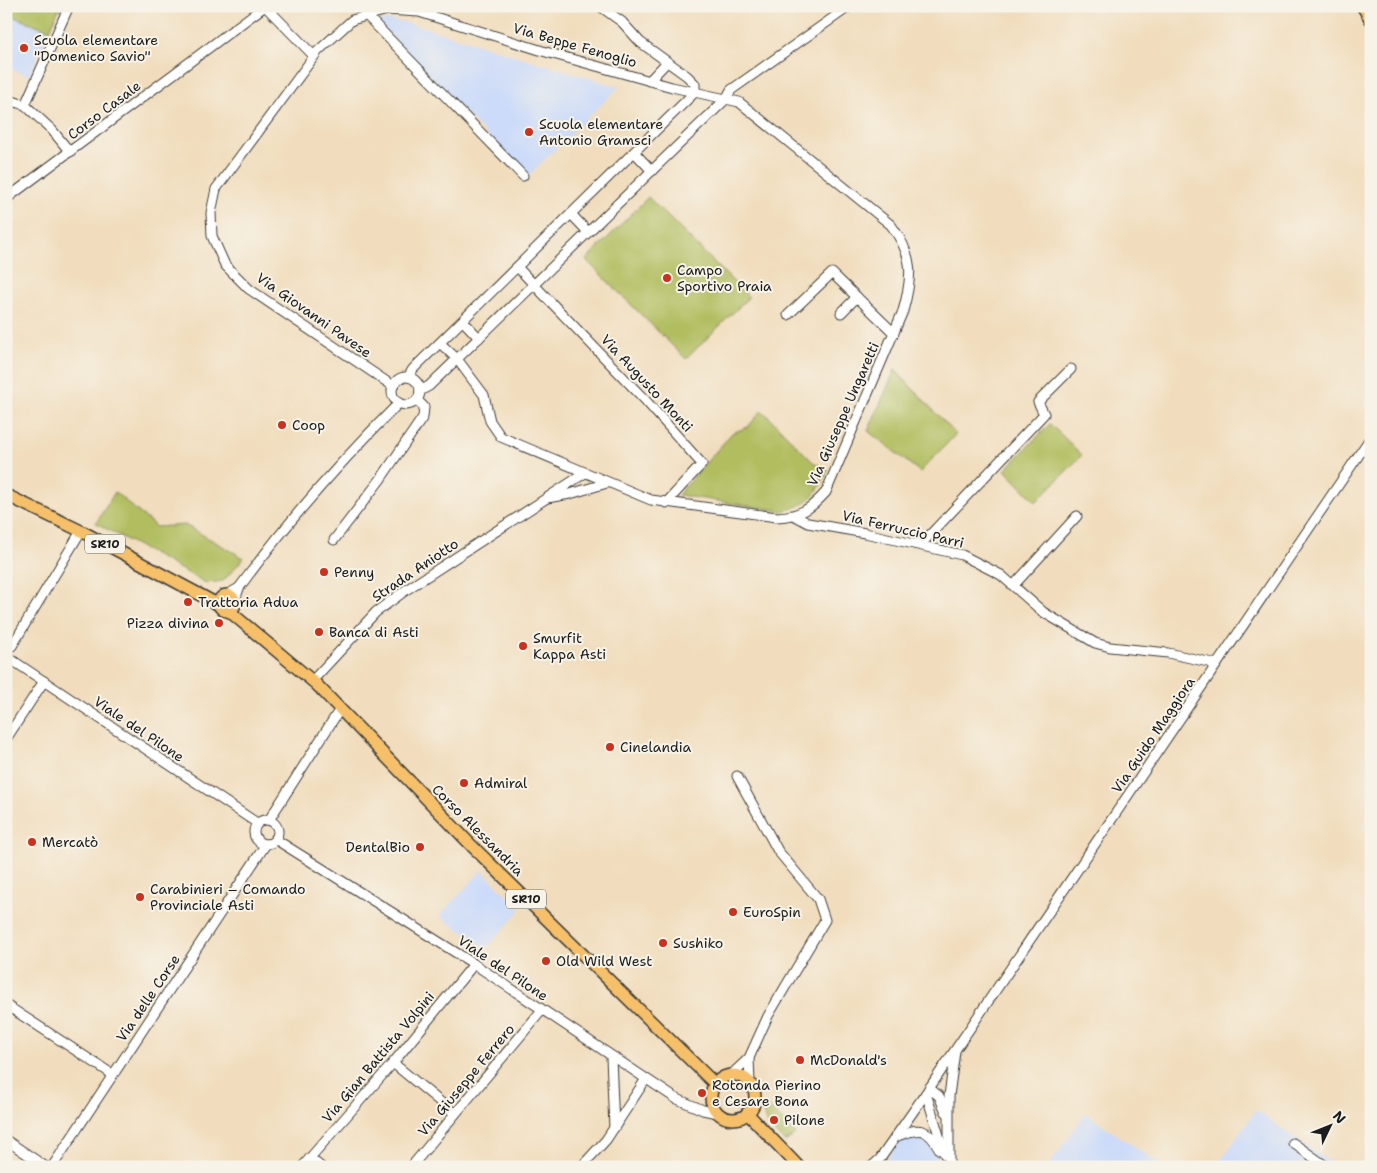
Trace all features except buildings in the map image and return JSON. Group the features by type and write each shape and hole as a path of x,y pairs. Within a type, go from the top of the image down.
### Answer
{"highway":[{"path":"1363,6 1371,19"}],"main road":[{"name":"SR10","path":"6,494 81,531 203,596 228,602"},
{"name":"Corso Alessandria","path":"228,602 240,619 312,681 472,846 715,1084"},
{"path":"731,1075 745,1079 750,1084 755,1096 752,1108 747,1114 742,1117 729,1119 717,1113 711,1102 711,1096 715,1084 731,1075"},
{"path":"747,1114 799,1167"}],"street":[{"path":"25,105 70,6"},
{"path":"265,6 314,56"},
{"name":"Corso Casale","path":"6,199 265,6"},
{"path":"600,6 622,22 640,42 695,84 695,92 464,322 413,369 408,377 397,380 393,386 394,398 399,403 410,404 726,99 731,90 850,6"},
{"name":"Via Beppe Fenoglio","path":"314,56 339,30 352,20 387,10 419,12 546,52 648,81 726,99"},
{"path":"366,15 523,176"},
{"name":"Via Giovanni Pavese","path":"314,56 216,190 212,213 212,236 226,265 249,289 393,386"},
{"path":"648,81 667,62"},
{"path":"6,99 25,105 52,130 70,152"},
{"name":"Via Giuseppe Ungaretti","path":"441,344 457,359 484,395 490,421 501,437 651,500 777,518 795,516 815,505 826,492 894,333 910,287 910,265 905,243 891,225 746,107 726,99"},
{"path":"635,153 652,171"},
{"path":"572,215 588,232"},
{"name":"Via Augusto Monti","path":"518,268 646,401 702,464 666,503"},
{"path":"788,315 830,273 834,274 894,333"},
{"path":"842,313 857,297"},
{"path":"464,322 479,338"},
{"path":"915,544 926,539 1044,414 1038,402 1071,369"},
{"path":"334,540 380,480 424,417 424,407 418,396 416,382 408,377"},
{"path":"228,602 348,454 399,403"},
{"name":"Via Guido Maggiora","path":"871,1167 878,1163 928,1091 1371,437"},
{"name":"Strada Aniotto","path":"312,681 376,612 406,590 585,473"},
{"name":"Strada Aniotto","path":"547,498 570,494 608,483"},
{"name":"Via Ferruccio Parri","path":"795,516 808,523 962,555 1000,574 1043,612 1095,643 1110,647 1168,653 1217,664"},
{"path":"1014,585 1077,516"},
{"name":"Viale del Pilone","path":"81,531 9,644 6,656 257,823"},
{"path":"6,739 44,682"},
{"path":"270,820 340,709"},
{"path":"731,1075 749,1058 768,1016 825,920 818,899 778,851 737,776"},
{"path":"263,820 270,820 278,828 275,840 266,844 256,838 254,830 257,823 263,820"},
{"name":"Viale del Pilone","path":"275,840 474,964 675,1098 703,1110 717,1113"},
{"name":"Via delle Corse","path":"52,1167 266,844"},
{"name":"Via Gian Battista Volpini","path":"302,1167 393,1064 474,964"},
{"path":"6,1005 112,1074"},
{"name":"Via Giuseppe Ferrero","path":"411,1167 542,1010"},
{"name":"Via Guido Maggiora","path":"949,1166 948,1120 950,1075 956,1047"},
{"path":"612,1057 614,1128"},
{"path":"749,1058 750,1084"},
{"path":"393,1064 455,1114"},
{"path":"581,1167 614,1128 646,1079"},
{"path":"928,1091 949,1166"},
{"name":"Via Guido Maggiora","path":"928,1091 935,1091 945,1105 948,1120"},
{"path":"895,1136 913,1130 926,1131 933,1138 949,1166"},
{"path":"6,1140 46,1167"},
{"path":"1293,1143 1328,1167"},
{"path":"310,1158 321,1167"},
{"path":"6,1163 11,1167"}],"shaded area":[{"name":"Scuola elementare \"Domenico Savio\"","path":"6,14 50,30 29,76 6,67"},
{"name":"Scuola elementare Antonio Gramsci","path":"388,20 410,23 619,87 527,177 378,22"},
{"path":"482,870 521,909 487,948 439,916"},
{"path":"1256,1110 1337,1167 1216,1167"},
{"path":"1085,1113 1165,1167 1048,1167"},
{"path":"919,1133 931,1141 944,1167 881,1167 901,1139"}],"green space":[{"path":"6,6 60,6 50,30 6,14"},
{"name":"Campo Sportivo Praia","path":"648,197 749,297 686,359 586,260"},
{"path":"895,370 956,434 920,472 868,431"},
{"path":"762,410 813,462 828,470 811,498 799,506 782,511 678,495 732,433 748,427"},
{"path":"1050,424 1082,455 1036,502 1005,470"},
{"path":"115,492 156,527 185,525 244,558 223,581 206,583 96,523"},
{"path":"764,1103 796,1134 785,1142 776,1134 764,1115"}],"place":[{"name":"Scuola elementare \"Domenico Savio\"","path":"24,48"},
{"name":"Scuola elementare Antonio Gramsci","path":"529,132"},
{"name":"Campo Sportivo Praia","path":"667,278"},
{"name":"Coop","path":"282,425"},
{"name":"Penny","path":"324,572"},
{"name":"Trattoria Adua","path":"188,602"},
{"name":"Pizza divina","path":"219,623"},
{"name":"Banca di Asti","path":"319,632"},
{"name":"Smurfit Kappa Asti","path":"523,646"},
{"name":"Cinelandia","path":"610,747"},
{"name":"Admiral","path":"464,783"},
{"name":"Mercatò","path":"32,842"},
{"name":"DentalBio","path":"420,847"},
{"name":"Carabinieri – Comando Provinciale Asti","path":"140,897"},
{"name":"EuroSpin","path":"733,912"},
{"name":"Sushiko","path":"663,943"},
{"name":"Old Wild West","path":"546,961"},
{"name":"McDonald's","path":"800,1060"},
{"name":"Rotonda Pierino e Cesare Bona","path":"702,1093"},
{"name":"Pilone","path":"774,1120"}]}
